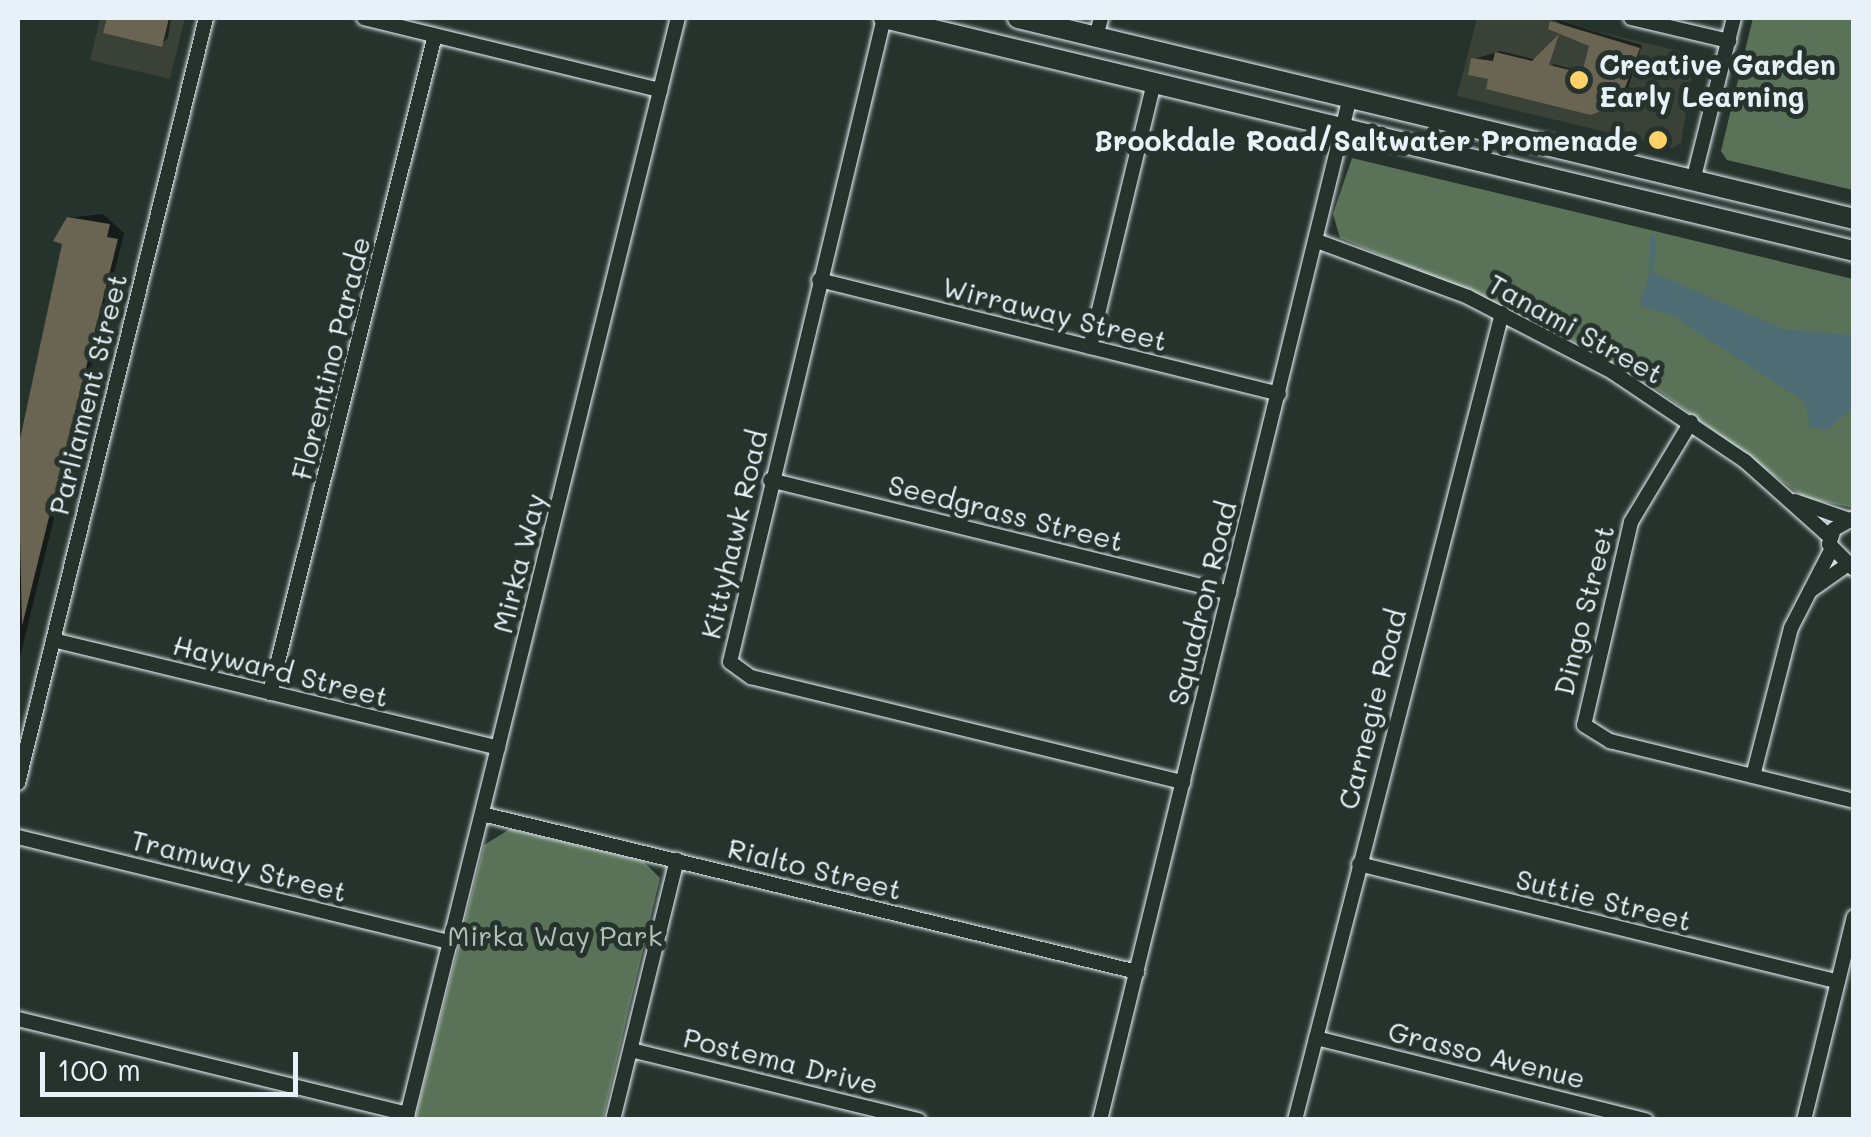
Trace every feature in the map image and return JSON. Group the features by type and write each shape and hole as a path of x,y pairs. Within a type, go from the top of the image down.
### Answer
{"street":[{"name":"Parliament Street","path":"18,783 206,18"},
{"path":"364,18 660,90"},
{"name":"Mirka Way","path":"407,1116 678,18"},
{"path":"884,18 1854,250"},
{"name":"Kittyhawk Road","path":"884,18 730,643 736,670 1183,782"},
{"path":"1018,18 1098,27 1350,98 1854,219"},
{"path":"1631,18 1728,41"},
{"path":"1664,205 1693,181 1734,18"},
{"name":"Florentino Parade","path":"270,693 435,35"},
{"path":"1090,347 1154,83"},
{"name":"Squadron Road","path":"1100,1120 1350,98"},
{"name":"Tanami Street","path":"1317,242 1502,313 1690,422 1790,499 1849,568"},
{"name":"Wirraway Street","path":"819,280 1279,394"},
{"name":"Carnegie Road","path":"1296,1120 1502,313"},
{"name":"Dingo Street","path":"1690,422 1630,522 1582,718 1600,738 1854,802"},
{"name":"Seedgrass Street","path":"770,480 1229,593"},
{"name":"Tanami Street","path":"1790,499 1850,519"},
{"path":"1753,776 1809,592 1830,544 1850,519"},
{"path":"1809,592 1849,568"},
{"name":"Hayward Street","path":"53,640 498,748"},
{"name":"Rialto Street","path":"482,814 1136,972"},
{"name":"Tramway Street","path":"18,837 450,942"},
{"path":"613,1120 677,860"},
{"name":"Suttie Street","path":"1359,864 1838,982"},
{"path":"1804,1120 1854,917"},
{"path":"18,1020 407,1116"},
{"name":"Grasso Avenue","path":"1316,1038 1646,1120"},
{"name":"Postema Drive","path":"630,1050 919,1120"}],"shaded area":[{"path":"100,18 185,18 170,79 90,60"},
{"name":"Creative Garden Early Learning","path":"1477,18 1541,18 1695,55 1681,143 1672,148 1457,96"}],"green space":[{"path":"1753,18 1853,18 1853,190 1727,160 1721,151"},
{"path":"1352,158 1853,279 1853,508 1805,498 1658,390 1545,324 1340,238 1333,214"},
{"name":"Mirka Way Park","path":"510,829 643,861 660,878 603,1119 415,1119 484,845"}],"water":[{"path":"1650,271 1783,329 1853,335 1853,407 1828,430 1810,427 1805,402 1673,316 1639,305"}],"building":[{"path":"107,18 169,18 162,47 103,33"},
{"path":"1550,21 1640,48 1619,104 1591,115 1486,89 1488,79 1468,75 1471,58 1493,61 1495,52 1532,61 1559,34 1549,65 1582,73 1589,46 1548,29"},
{"path":"67,217 110,224 107,237 118,239 22,626 18,448 62,244 53,241"}],"waterway":[{"path":"1651,275 1652,238"}],"place":[{"name":"Creative Garden Early Learning","path":"1579,80"},
{"name":"Brookdale Road/Saltwater Promenade","path":"1658,140"}]}
